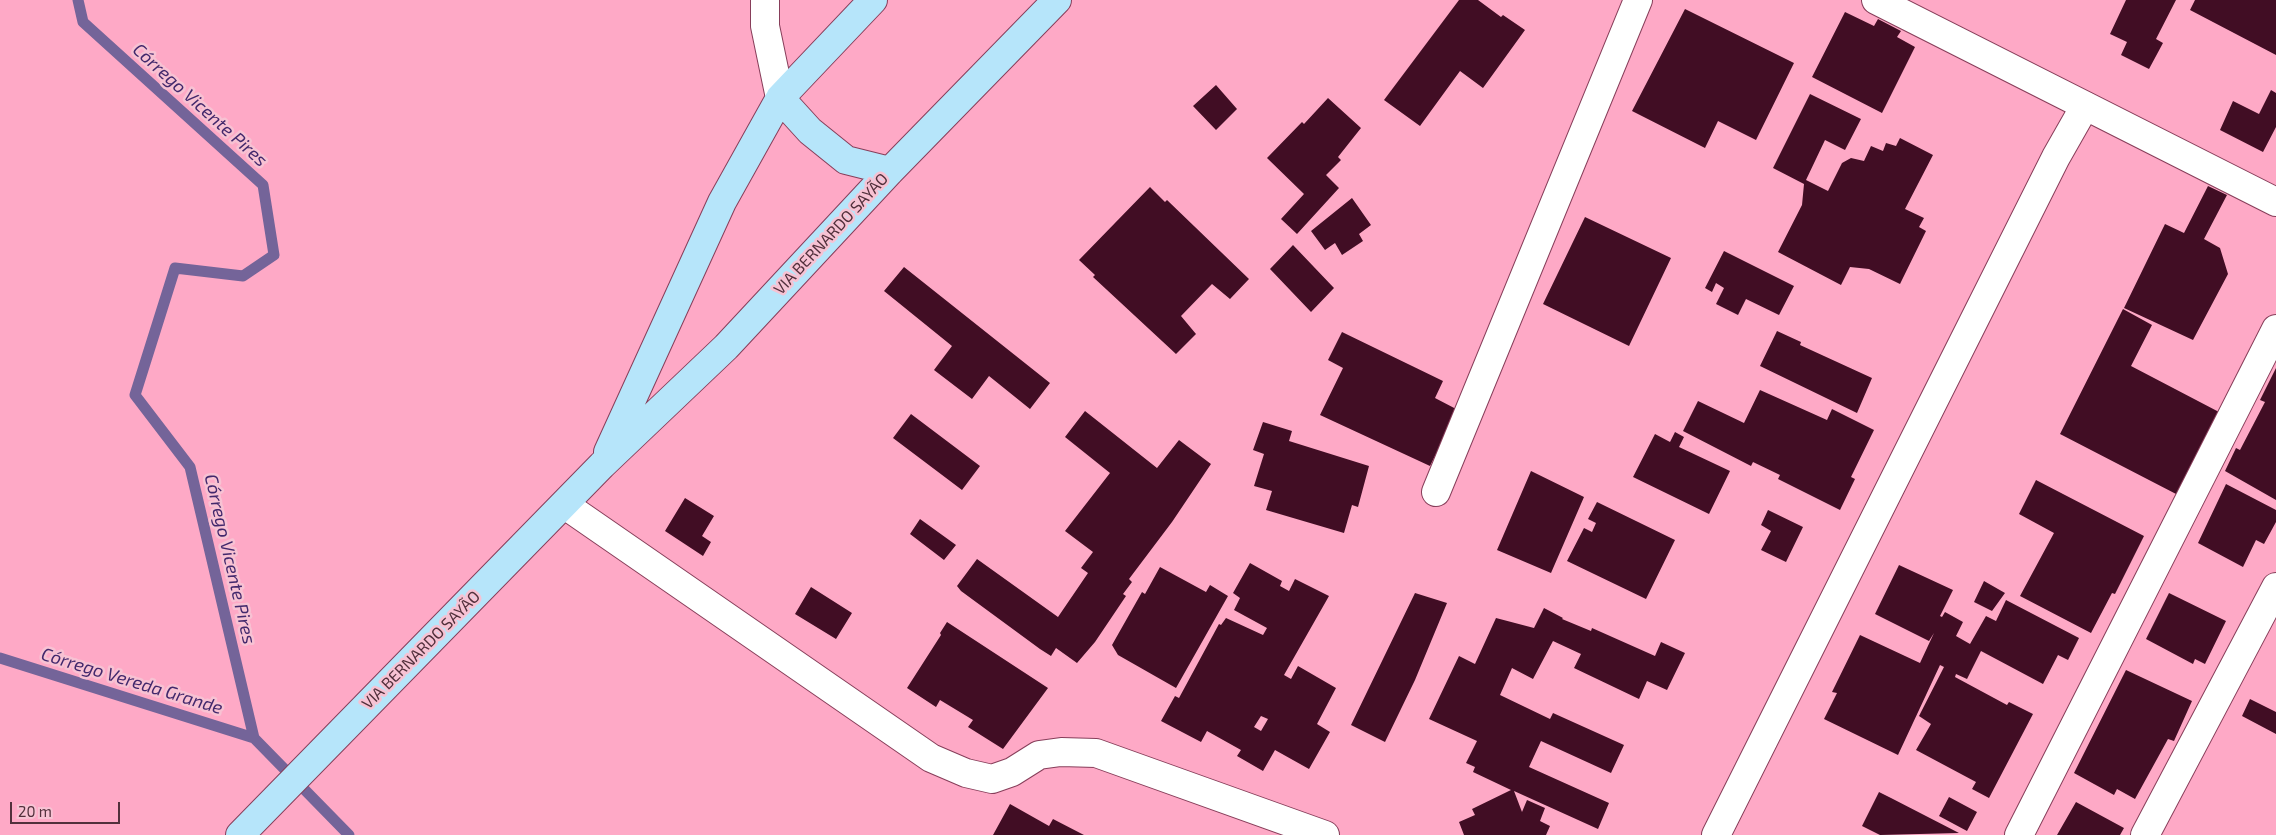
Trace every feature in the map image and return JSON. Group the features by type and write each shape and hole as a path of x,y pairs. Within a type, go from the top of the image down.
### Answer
{"main road":[{"name":"VIA BERNARDO SAYÃO","path":"602,465 722,202 780,98 873,0"},
{"name":"VIA BERNARDO SAYÃO","path":"240,835 565,505 602,465 726,347 890,171 1057,0"},
{"path":"780,98 810,130 846,160 890,171"}],"street":[{"path":"765,0 765,26 780,98"},
{"path":"1436,492 1638,0"},
{"path":"1876,0 2276,202"},
{"path":"1716,835 2056,157 2086,106"},
{"path":"2019,835 2276,329"},
{"path":"565,505 932,758 966,773 992,780 1012,772 1040,755 1061,752 1096,753 1325,835"},
{"path":"2145,835 2276,587"}],"building":[{"path":"1459,0 1478,0 1501,17 1503,15 1525,30 1483,88 1460,71 1420,126 1384,100"},
{"path":"2126,0 2176,0 2156,39 2163,43 2149,69 2121,55 2127,42 2110,34"},
{"path":"2195,0 2276,0 2276,55 2190,10"},
{"path":"1685,9 1794,63 1756,140 1718,121 1705,148 1632,111"},
{"path":"1845,12 1874,26 1878,19 1901,31 1897,37 1915,47 1882,113 1812,77"},
{"path":"1216,85 1237,109 1216,130 1193,106"},
{"path":"2271,90 2276,93 2276,127 2263,152 2220,130 2233,101 2259,114"},
{"path":"1810,94 1861,119 1845,150 1825,140 1806,180 1828,191 1842,163 1851,158 1864,161 1871,146 1883,151 1886,143 1896,146 1900,138 1933,155 1905,209 1924,218 1919,227 1926,231 1900,284 1869,269 1850,267 1841,285 1778,252 1802,205 1804,184 1773,168"},
{"path":"1328,98 1361,128 1338,157 1341,160 1326,175 1339,188 1297,234 1281,219 1304,194 1267,158 1302,122 1304,124"},
{"path":"2208,186 2227,195 2204,239 2220,248 2228,274 2193,340 2124,308 2165,224 2184,233"},
{"path":"1150,187 1165,202 1167,200 1249,279 1230,299 1212,284 1181,316 1196,334 1176,354 1093,277 1095,275 1079,260"},
{"path":"1352,198 1371,225 1359,234 1363,241 1342,255 1335,243 1325,250 1311,231"},
{"path":"1585,217 1671,258 1629,346 1543,304"},
{"path":"1293,245 1334,288 1311,312 1270,269"},
{"path":"1724,251 1794,286 1779,315 1746,299 1738,315 1716,304 1724,288 1716,283 1712,292 1705,288"},
{"path":"904,267 1050,383 1030,409 989,376 972,399 934,370 952,346 884,291"},
{"path":"2123,309 2152,325 2131,366 2219,412 2178,495 2060,434"},
{"path":"1777,331 1801,342 1800,345 1872,378 1857,413 1760,366"},
{"path":"1342,332 1443,381 1435,398 1458,410 1430,466 1320,415 1343,368 1328,360"},
{"path":"2276,368 2276,500 2225,471 2236,448 2240,450 2265,402 2260,400"},
{"path":"1760,390 1827,420 1832,409 1874,430 1851,477 1855,479 1840,510 1778,479 1780,475 1753,462 1751,466 1683,431 1698,401 1744,423"},
{"path":"1085,411 1157,468 1179,440 1211,464 1172,522 1129,579 1132,582 1123,594 1126,596 1095,642 1077,663 1056,648 1051,656 1040,649 961,591 957,586 977,559 1058,617 1088,573 1081,568 1093,552 1065,531 1110,473 1065,437"},
{"path":"911,414 980,466 962,490 893,438"},
{"path":"1263,422 1292,431 1289,441 1369,466 1358,507 1352,505 1344,533 1266,510 1272,491 1254,486 1264,454 1253,450"},
{"path":"1675,432 1684,437 1679,447 1730,471 1709,514 1633,477 1655,434 1670,442"},
{"path":"1531,471 1584,497 1551,573 1497,550"},
{"path":"2036,480 2144,536 2115,594 2112,593 2091,633 2020,596 2054,533 2019,514"},
{"path":"2226,484 2276,510 2276,522 2264,544 2256,540 2243,567 2198,543"},
{"path":"685,498 714,516 702,536 711,542 703,556 665,531"},
{"path":"1597,502 1675,540 1646,599 1567,561 1584,528 1592,532 1596,523 1588,519"},
{"path":"1768,510 1803,527 1786,562 1761,550 1771,531 1761,525"},
{"path":"920,519 956,545 944,560 910,534"},
{"path":"1250,563 1282,581 1280,586 1289,591 1295,579 1329,596 1284,675 1291,679 1298,666 1336,688 1317,724 1330,732 1309,769 1275,750 1263,771 1237,756 1241,750 1207,731 1201,742 1161,721 1175,696 1179,698 1219,624 1221,625 1226,618 1263,635 1267,628 1234,610 1240,598 1233,593","holes":["1261,716 1268,719 1261,731 1254,727"]},
{"path":"1899,565 1953,590 1940,616 1942,617 1945,612 1963,622 1956,636 1970,644 1986,616 1996,621 2006,600 2079,638 2068,660 2058,655 2043,684 1981,651 1967,679 1956,674 1955,677 2007,705 2009,702 2033,714 1989,798 1972,789 1976,782 1916,750 1931,724 1919,716 1944,667 1940,665 1898,755 1824,719 1837,693 1832,692 1860,635 1920,663 1934,633 1929,641 1875,614"},
{"path":"1160,567 1206,592 1210,585 1228,596 1176,688 1118,655 1112,645 1142,592 1145,594"},
{"path":"1984,581 2005,593 1992,611 1974,602"},
{"path":"811,587 852,613 836,639 795,614"},
{"path":"1415,593 1447,603 1415,680 1385,742 1351,725"},
{"path":"2169,593 2226,621 2205,664 2195,659 2193,664 2146,639"},
{"path":"1544,608 1562,619 1591,631 1592,628 1655,656 1661,642 1685,653 1667,690 1647,681 1639,699 1574,668 1581,654 1553,641 1533,679 1512,668 1500,695 1550,719 1553,713 1624,745 1611,773 1541,741 1529,767 1609,803 1598,829 1514,791 1522,812 1527,800 1545,808 1540,821 1550,826 1546,835 1464,835 1459,822 1475,815 1472,809 1511,790 1473,772 1475,767 1466,763 1477,741 1429,719 1459,656 1475,664 1496,618 1534,628"},
{"path":"947,622 1048,688 1003,749 968,727 973,720 940,700 936,707 907,688 941,635 940,633"},
{"path":"2126,670 2192,701 2174,741 2168,739 2135,799 2117,789 2114,795 2074,773"},
{"path":"2250,699 2276,712 2276,734 2242,716"},
{"path":"1879,792 1959,833 1880,835 1862,826"},
{"path":"1949,797 1977,812 1967,831 1939,816"},
{"path":"2076,802 2124,828 2120,835 2057,835"},
{"path":"1010,804 1049,826 1053,819 1084,835 993,835"}],"waterway":[{"name":"Córrego Vicente Pires","path":"78,0 83,22 263,185 274,255 243,276 175,268 135,395 190,467 254,738 349,835"},
{"name":"Córrego Vereda Grande","path":"0,658 254,738"}]}
